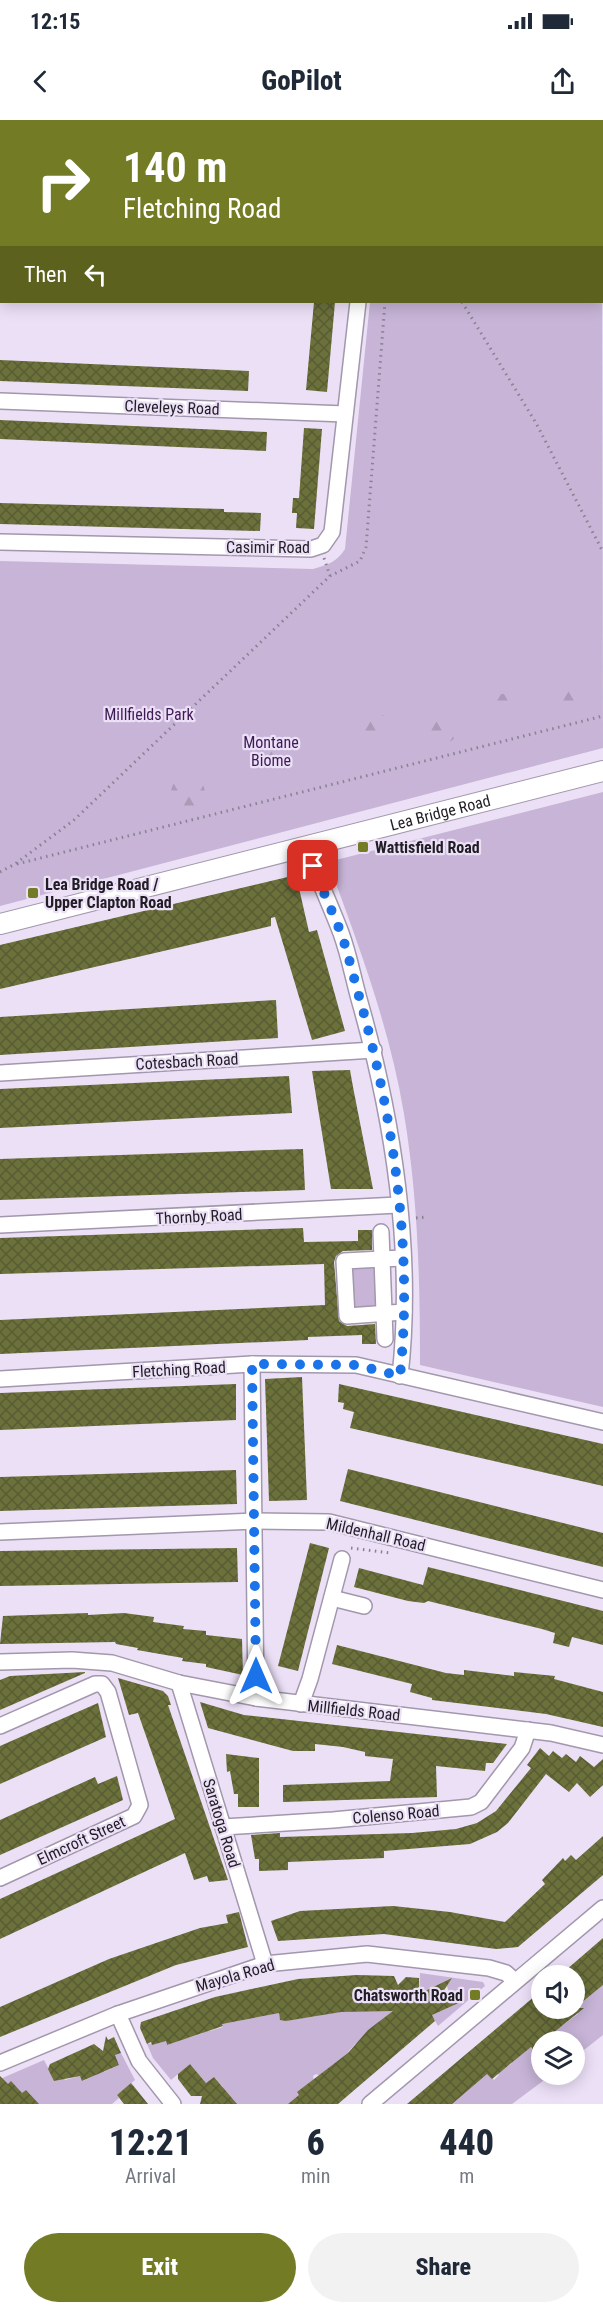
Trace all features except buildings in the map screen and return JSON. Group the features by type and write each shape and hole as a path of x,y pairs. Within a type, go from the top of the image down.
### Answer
{"main road":[{"name":"Lea Bridge Road","path":"0,924 603,771"}],"street":[{"name":"Casimir Road","path":"0,542 311,549 323,545 332,532 358,303"},
{"name":"Cleveleys Road","path":"0,401 345,414"},
{"path":"306,845 341,935 374,1050 389,1124 402,1258 404,1312 400,1376"},
{"name":"Cotesbach Road","path":"0,1073 374,1050"},
{"name":"Thornby Road","path":"0,1225 398,1205"},
{"path":"381,1232 386,1339"},
{"path":"402,1258 344,1261 346,1316 404,1312"},
{"path":"252,1364 256,1698"},
{"name":"Fletching Road","path":"0,1378 252,1364 356,1365 603,1422"},
{"name":"Mildenhall Road","path":"0,1532 255,1521 329,1522 603,1590"},
{"path":"301,1704 342,1559"},
{"path":"332,1598 364,1606"},
{"name":"Millfields Road","path":"0,1662 72,1660 112,1663 179,1683 256,1698 528,1730 603,1745"},
{"name":"Elmcroft Street","path":"0,1725 95,1683 102,1684 108,1692 140,1805 134,1816 0,1878"},
{"name":"Saratoga Road","path":"179,1683 265,1964"},
{"name":"Colenso Road","path":"223,1827 333,1820 471,1807 481,1802 522,1748 528,1730"},
{"path":"370,2104 603,1908"},
{"name":"Mayola Road","path":"0,2063 118,2014 265,1964 367,1954 503,1971 514,1981"},
{"path":"118,2014 139,2061 173,2104"}],"path":[{"path":"0,872 15,864 74,820 330,576 360,561 366,547 385,303"},
{"path":"463,303 536,423 603,552"},
{"path":"325,563 330,576"},
{"path":"15,864 603,716"},
{"path":"417,1218 426,1217"},
{"path":"342,1559 345,1547 390,1555 395,1537"}],"green space":[{"name":"Millfields Park","path":"370,303 602,303 603,748 0,906 0,561 313,569 339,557 345,549"},
{"path":"566,683 575,687 579,696 575,705 566,709 557,705 553,696 557,687"},
{"path":"503,694 512,698 516,707 512,716 503,720 494,716 490,707 494,698"},
{"path":"376,713 385,717 389,726 385,735 376,739 367,735 363,726 367,717"},
{"path":"444,717 453,721 457,730 453,739 444,743 435,739 431,730 435,721"},
{"name":"Montane Biome","path":"271,735 283,740 288,752 283,764 271,769 259,764 254,752 259,740"},
{"path":"188,776 200,781 205,793 200,805 188,810 176,805 171,793 176,781"},
{"path":"603,792 603,1407 420,1365 417,1239 404,1114 382,1019 329,865 332,861"},
{"path":"374,1264 376,1310 350,1311 348,1265"},
{"path":"420,1973 483,1982 485,1986 438,2026 429,2010 452,1999 446,1984 355,2044 348,2052 352,2057 320,2076 316,2074 313,2076 314,2081 301,2092 297,2092 301,2097 292,2104 237,2104 215,2094 223,2087 214,2077 206,2083 190,2064 171,2080 153,2058 147,2044 159,2043 163,2034 167,2045 181,2040 185,2027 188,2038 203,2033 206,2020 210,2031 223,2027 220,2015 277,2003 280,2019 313,2017 341,2007 342,2012 347,2012 347,2007 419,1997"},
{"path":"603,1985 603,2035 585,2049 585,2031 549,2031 548,2019 556,2019 562,2026 571,2019 585,2019 585,2000"},
{"path":"525,2041 531,2048 531,2085 538,2085 512,2104 443,2104 469,2052 494,2080 499,2075 486,2061 498,2064 503,2070 511,2064"},
{"path":"121,2053 135,2080 117,2095 119,2098 112,2104 34,2104 36,2101 26,2090 18,2097 0,2079 44,2060 55,2081 64,2077 65,2080 76,2077 74,2073 78,2071 83,2081 96,2075 92,2065 104,2072 119,2065 115,2055"}],"place":[{"name":"Wattisfield Road","path":"363,847"},
{"name":"Lea Bridge Road / Upper Clapton Road","path":"33,893"},
{"name":"Chatsworth Road","path":"475,1995"}],"route":[{"path":"256,1676 252,1364 356,1365 400,1376 405,1334 398,1205 389,1124 374,1050 341,935 313,866"}]}
